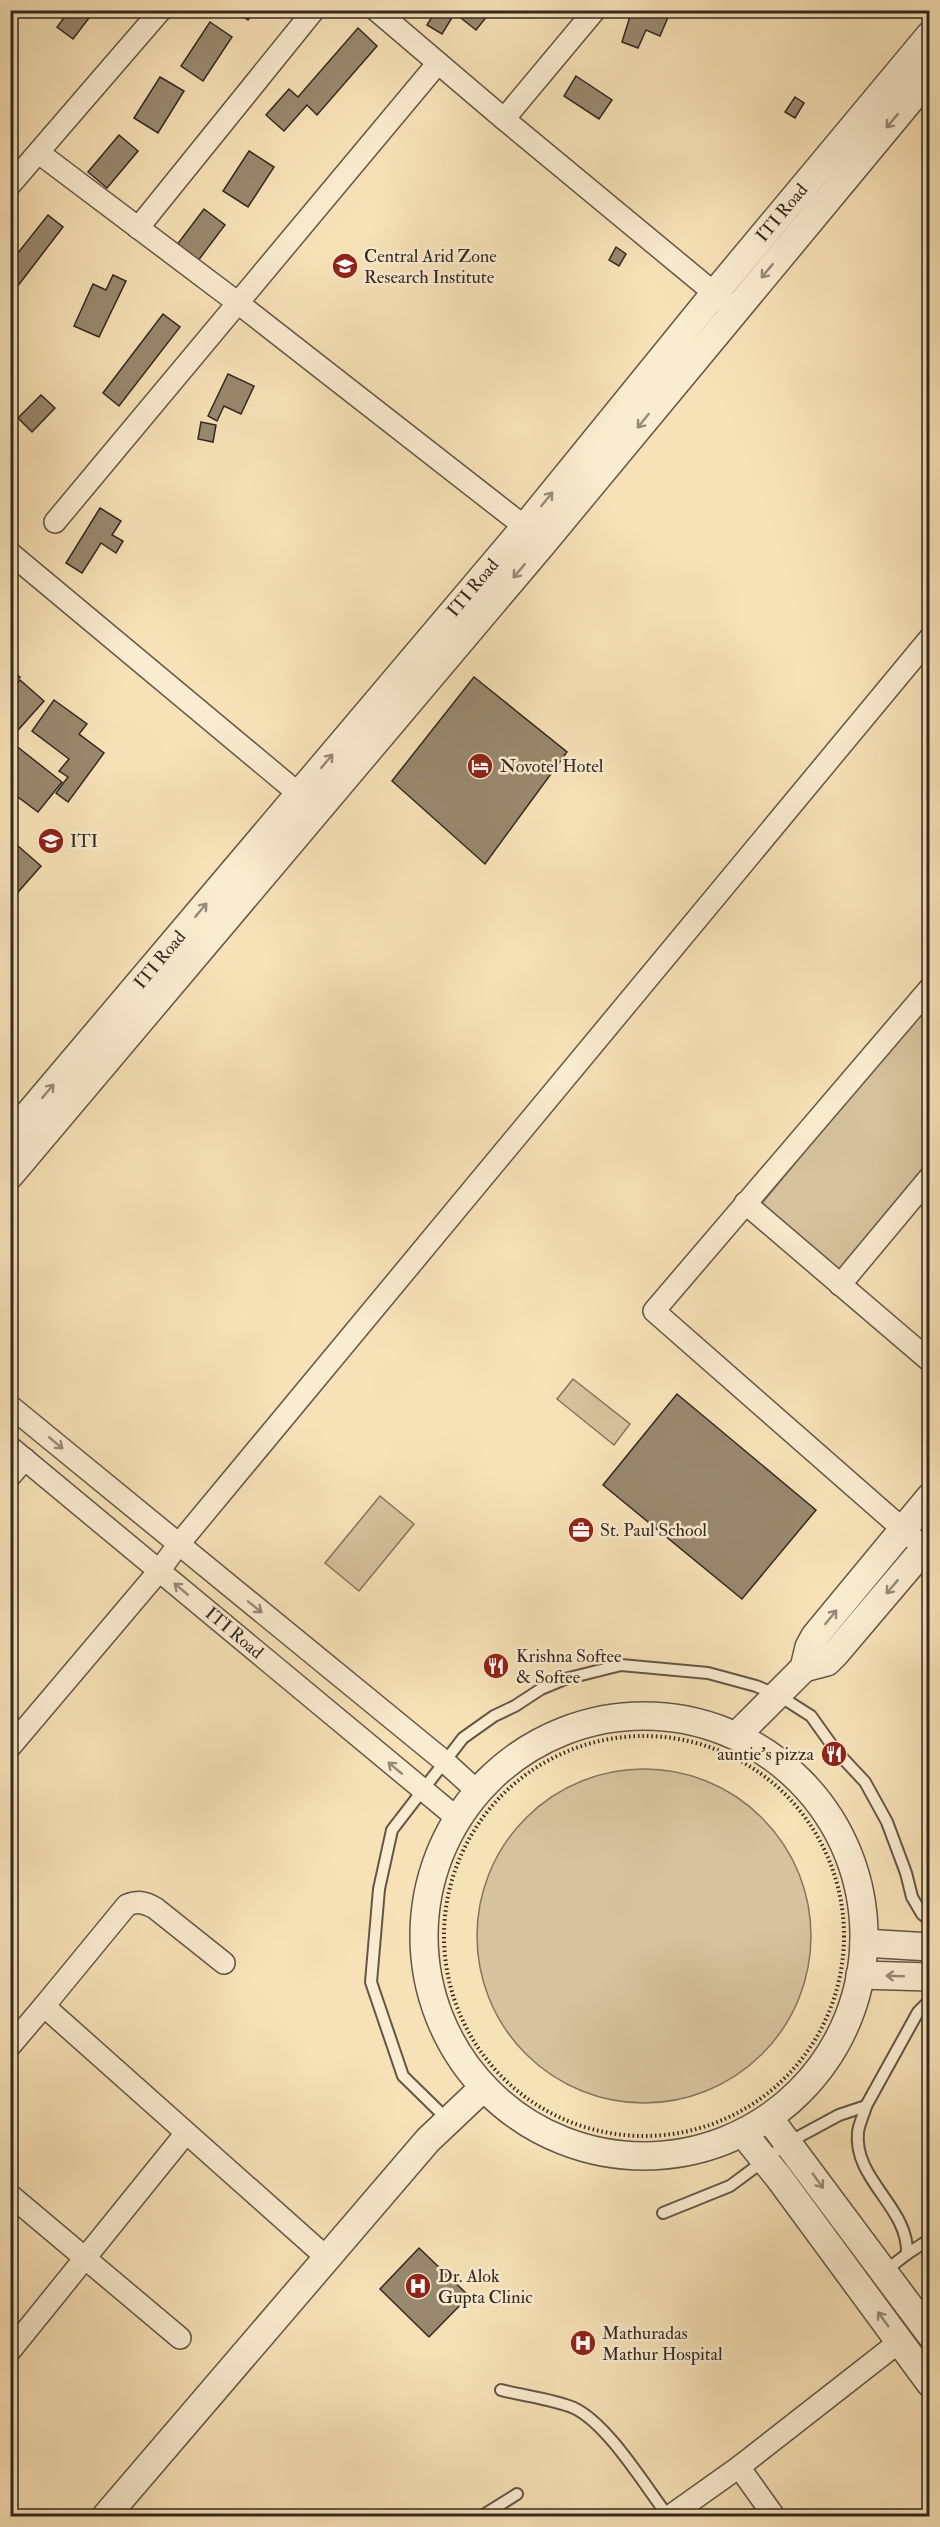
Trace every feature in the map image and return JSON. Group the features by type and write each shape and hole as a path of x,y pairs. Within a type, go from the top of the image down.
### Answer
{"street":[{"path":"10,185 161,10"},
{"path":"138,228 314,10"},
{"path":"376,10 725,302"},
{"path":"504,119 594,10"},
{"name":"ITI Road","path":"10,1175 544,542 930,35"},
{"path":"55,522 438,63"},
{"name":"ITI Road","path":"10,1136 525,527 930,76"},
{"path":"39,153 238,303 525,527"},
{"path":"10,554 299,794"},
{"path":"10,1746 159,1570 930,638"},
{"path":"804,1668 827,1662 836,1654 928,1547 903,1528 654,1311 930,988"},
{"path":"840,1286 930,1177"},
{"path":"745,1203 930,1361"},
{"name":"ITI Road","path":"10,1406 444,1761 477,1791"},
{"path":"10,1476 18,1453"},
{"name":"ITI Road","path":"18,1453 457,1818"},
{"path":"737,1735 804,1668 809,1647 815,1636 930,1497"},
{"path":"635,1715 694,1720 737,1735 775,1758 807,1787 833,1822 851,1861 860,1893 864,1943 860,1975 852,2008 813,2078 793,2099 769,2118 727,2141 678,2155 637,2158 581,2149 528,2125 483,2088 448,2039 425,1965 425,1904 436,1863 457,1818 477,1791 489,1779 555,1733 635,1715"},
{"path":"10,2046 127,1905 145,1902 224,1963"},
{"path":"864,1943 930,1947"},
{"path":"860,1975 930,1977"},
{"path":"44,2006 326,2257"},
{"path":"106,2517 428,2140 483,2088"},
{"path":"769,2118 930,2334"},
{"path":"10,2351 84,2256 186,2133"},
{"path":"743,2133 930,2383"},
{"path":"10,2195 180,2338"},
{"path":"669,2517 739,2467 899,2342"},
{"path":"739,2467 774,2517"}],"lane":[{"path":"448,2121 403,2076 371,1982 379,1889 392,1830 424,1791 444,1761 464,1738 494,1716 541,1689 582,1673 621,1665 708,1673 756,1686 778,1695 811,1716 836,1751 865,1782 887,1822 906,1873 912,1897 922,1914 930,1921"},
{"path":"907,2254 908,2240 902,2224 860,2159 858,2132 866,2106 918,2012 930,2000"},
{"path":"663,2213 730,2186 789,2142 839,2115 866,2106"},
{"path":"884,2271 930,2239"},
{"path":"501,2390 572,2407 585,2414 600,2426 669,2517"},
{"path":"482,2517 517,2494"}],"path":[{"path":"637,1735 690,1740 728,1753 763,1774 793,1801 816,1832 832,1868 840,1897 844,1931 843,1960 833,2002 816,2039 798,2065 759,2101 719,2122 674,2135 638,2138 586,2130 538,2108 497,2075 466,2030 444,1962 445,1907 454,1869 474,1829 492,1804 501,1794 564,1752 637,1735"}],"shaded area":[{"path":"929,1001 929,1162 837,1273 759,1207"},
{"path":"573,1379 630,1424 614,1445 557,1399"},
{"path":"380,1496 414,1524 359,1591 325,1563"},
{"path":"644,1769 676,1773 708,1782 737,1798 762,1818 782,1843 798,1872 807,1904 811,1936 807,1968 798,2000 782,2029 762,2054 737,2074 708,2090 676,2099 644,2103 612,2099 580,2090 551,2074 526,2054 506,2029 490,2000 481,1968 477,1936 481,1904 490,1872 506,1843 526,1818 551,1798 580,1782 612,1773"}],"building":[{"path":"70,10 95,10 73,39 57,27"},
{"path":"233,10 254,10 248,20"},
{"path":"436,10 444,10 453,16 442,34 427,25"},
{"path":"461,10 492,10 476,30 457,15"},
{"path":"632,10 658,10 669,15 660,36 646,30 638,48 622,42"},
{"path":"210,22 232,37 203,81 181,66"},
{"path":"358,28 377,46 317,115 307,105 284,131 266,115 289,89 298,97"},
{"path":"576,76 612,100 599,119 564,96"},
{"path":"160,77 184,91 158,133 134,118"},
{"path":"795,97 804,103 795,118 785,112"},
{"path":"119,135 138,151 107,188 88,172"},
{"path":"249,151 274,167 248,207 223,191"},
{"path":"204,209 225,225 194,266 173,250"},
{"path":"48,215 63,227 10,296 10,263"},
{"path":"616,247 626,254 619,266 609,260"},
{"path":"113,275 126,281 99,337 74,326 93,284 106,290"},
{"path":"163,314 180,327 119,406 103,393"},
{"path":"228,374 254,386 241,414 224,406 217,421 208,416"},
{"path":"41,395 55,408 32,432 18,418"},
{"path":"201,422 216,425 213,442 198,439"},
{"path":"100,508 121,521 112,535 123,541 116,553 101,543 82,573 66,563"},
{"path":"10,669 20,677 10,688"},
{"name":"Novotel Hotel","path":"474,677 567,752 485,864 392,781"},
{"path":"20,680 44,701 10,739 10,691"},
{"path":"54,700 87,724 79,734 104,753 68,802 56,793 68,777 59,771 69,759 32,731"},
{"path":"10,741 62,782 38,812 10,791"},
{"path":"10,839 41,866 19,891 10,909"},
{"path":"677,1394 816,1510 742,1599 603,1485"},
{"path":"419,2248 469,2296 429,2337 380,2289"}],"place":[{"name":"Central Arid Zone Research Institute","path":"345,266"},
{"name":"Novotel Hotel","path":"480,766"},
{"name":"ITI","path":"51,841"},
{"name":"St. Paul School","path":"581,1530"},
{"name":"Krishna Softee & Softee","path":"496,1666"},
{"name":"auntie's pizza","path":"834,1754"},
{"name":"Dr. Alok Gupta Clinic","path":"418,2286"},
{"name":"Mathuradas Mathur Hospital","path":"583,2343"}]}
